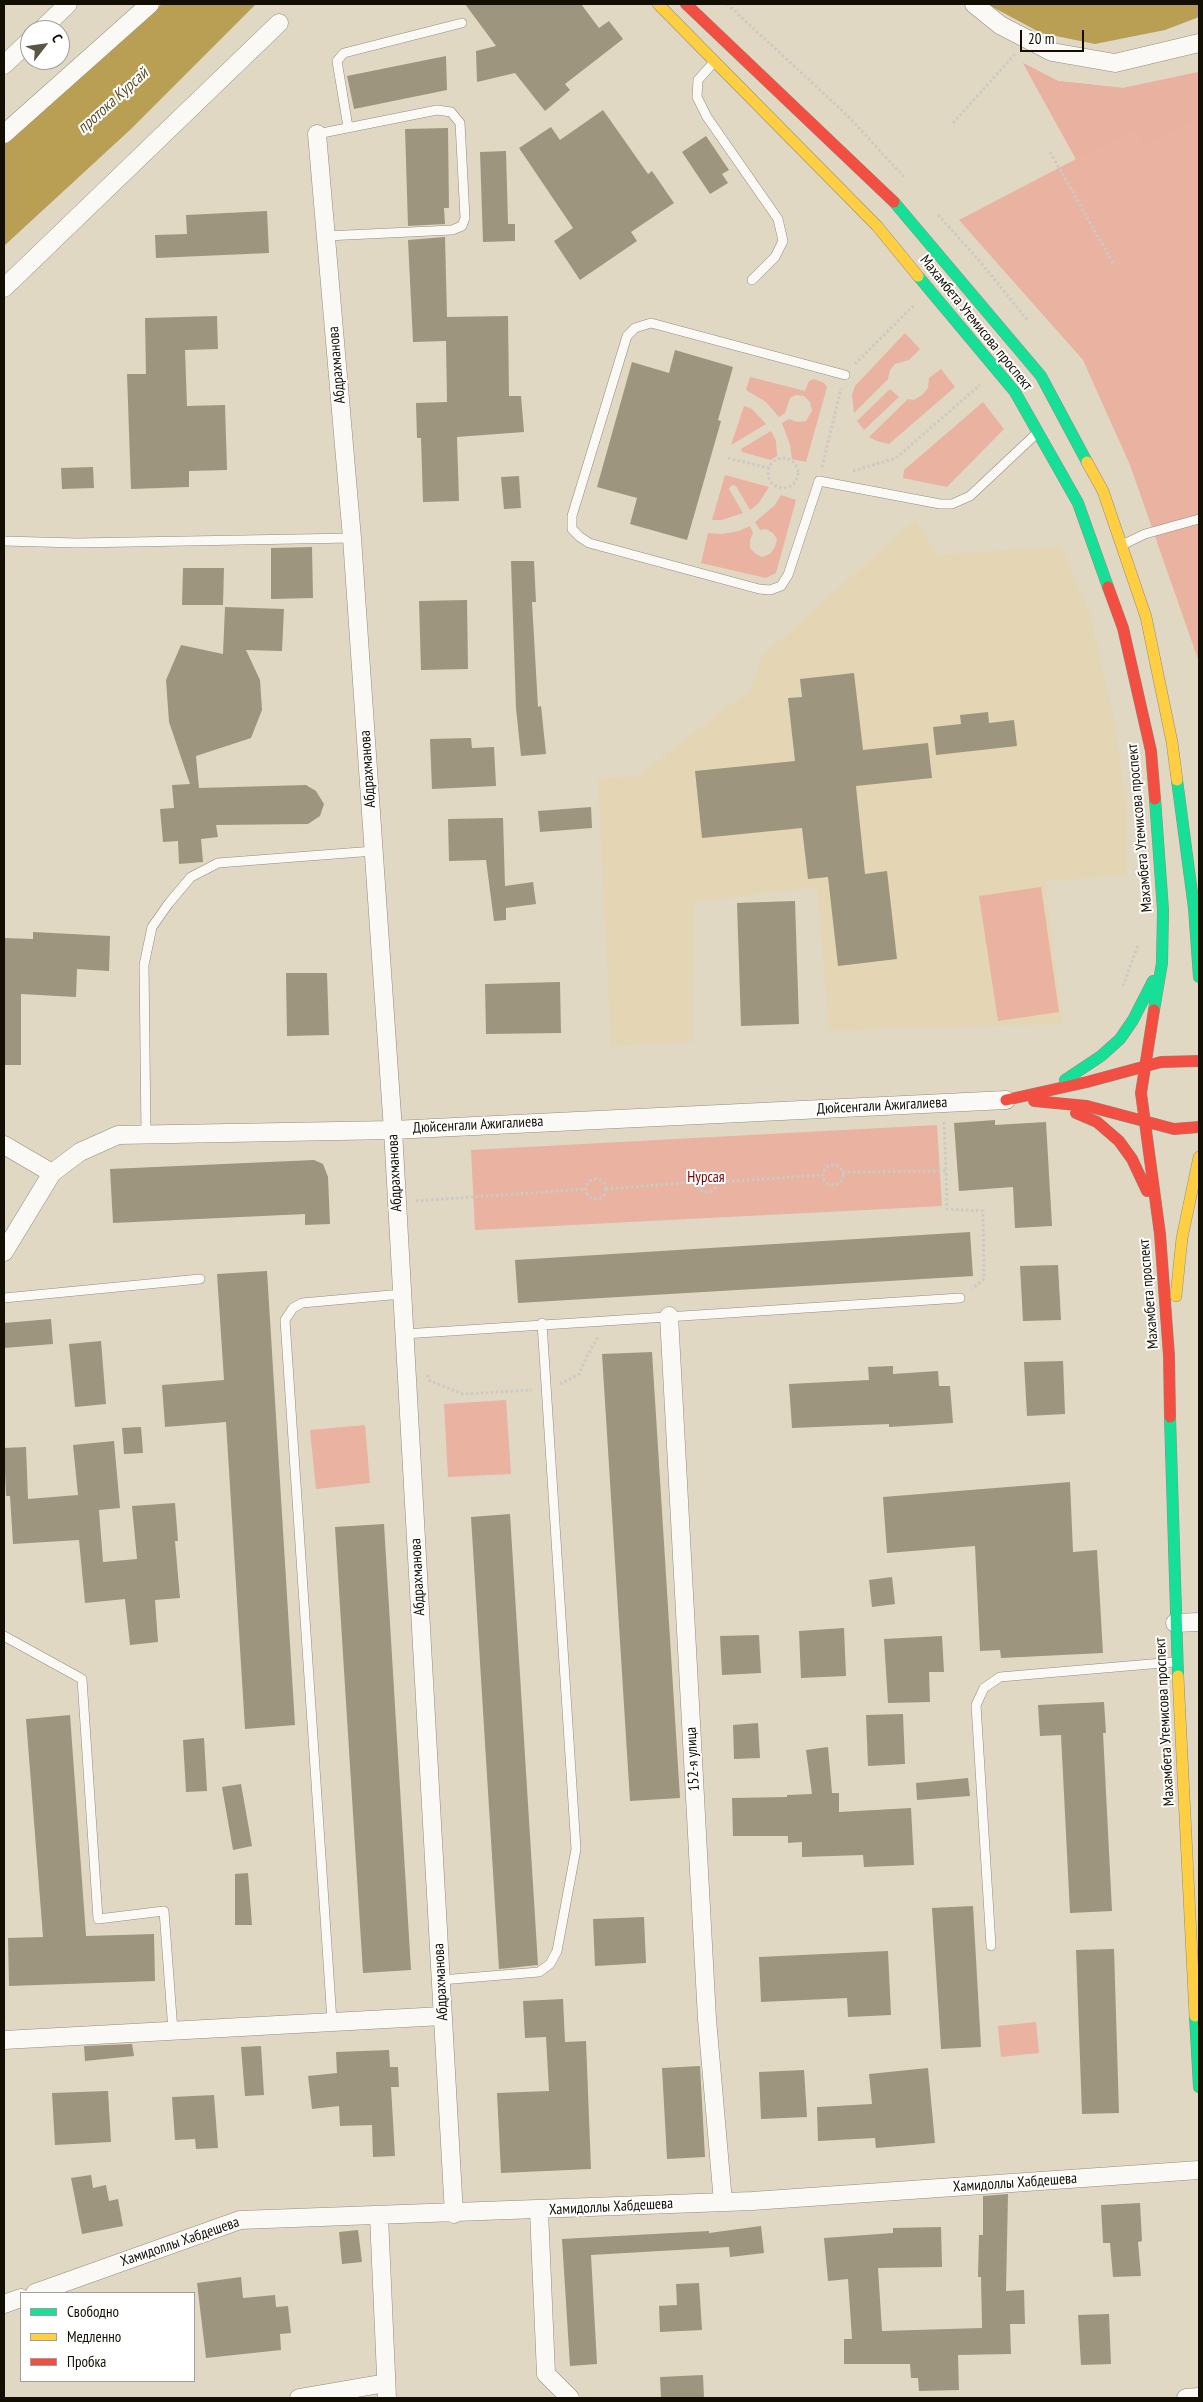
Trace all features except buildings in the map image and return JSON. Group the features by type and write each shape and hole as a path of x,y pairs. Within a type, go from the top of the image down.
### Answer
{"street":[{"path":"51,20 68,4"},
{"path":"4,134 150,4"},
{"name":"Махамбета Утемисова проспект","path":"658,4 722,53 896,205 1041,376 1103,491 1146,618 1172,742 1194,908 1199,978"},
{"name":"Махамбета Утемисова проспект","path":"686,4 722,53 877,226 1015,392 1078,503 1124,628 1151,751 1163,910 1162,963 1144,1065"},
{"path":"974,4 1000,25 1052,52 1115,63 1199,43"},
{"path":"4,288 279,23"},
{"path":"4,65 20,50"},
{"name":"Абдрахманова","path":"317,134 352,538 393,1130 454,2214"},
{"path":"1194,908 1199,920"},
{"path":"1051,1090 1102,1056 1120,1039 1133,1020 1162,963"},
{"name":"Дюйсенгали Ажигалиева","path":"1006,1100 1144,1065 1174,1060 1199,1061"},
{"name":"Махамбета проспект","path":"1144,1065 1141,1093 1160,1234 1169,1356"},
{"name":"Дюйсенгали Ажигалиева","path":"4,1252 52,1173 80,1152 118,1135 393,1130 1006,1100 1048,1101 1087,1106 1174,1129 1199,1127"},
{"path":"1048,1101 1097,1122 1119,1141 1132,1159 1145,1184 1160,1234"},
{"path":"4,1145 52,1173"},
{"name":"Махамбета проспект","path":"1169,1356 1182,1238 1199,1156"},
{"path":"1182,1238 1199,1213"},
{"name":"152-я улица","path":"669,1316 707,2009 723,2202"},
{"name":"Махамбета Утемисова проспект","path":"1169,1356 1175,1623 1199,2087"},
{"path":"1175,1623 1199,1622"},
{"path":"4,2040 442,2016"},
{"name":"Хамидоллы Хабдешева","path":"38,2292 240,2220 538,2211 723,2202 1199,2170"},
{"path":"538,2211 546,2374 570,2398"},
{"path":"298,2398 387,2391 379,2216"},
{"path":"4,2304 20,2298"},
{"path":"1186,2398 1199,2397"}],"lane":[{"path":"348,128 337,61 344,52 462,22"},
{"path":"722,53 698,80 697,97 707,117 778,219 783,241 775,257 752,280"},
{"path":"317,134 437,110 451,112 460,123 465,218 462,226 452,230 326,236"},
{"path":"845,375 651,323 635,328 627,336 572,516 572,529 580,538 589,543 759,589 770,590 781,586 788,575 819,481 940,504 952,504 970,496 1038,432"},
{"path":"1122,545 1144,534 1199,518"},
{"path":"4,541 77,543 352,538"},
{"path":"146,1134 144,965 152,927 169,903 191,878 218,863 374,851"},
{"path":"4,1298 200,1279"},
{"path":"332,2021 285,1320 293,1308 302,1303 402,1294"},
{"path":"404,1334 542,1323 960,1298"},
{"path":"441,1980 539,1972 550,1964 557,1951 576,1849 542,1323"},
{"path":"4,1636 82,1678 98,1919 164,1911 173,2031"},
{"path":"991,1946 976,1705 984,1688 1000,1677 1177,1661"}],"path":[{"path":"954,123 1028,40"},
{"path":"1050,152 1114,265"},
{"path":"819,481 845,375 916,303"},
{"path":"819,481 896,458 982,383"},
{"path":"728,458 769,468"},
{"path":"780,459 789,460 797,470 796,479 785,488 775,486 769,478 769,468 775,461 780,459"},
{"path":"1120,993 1140,939"},
{"path":"953,1120 944,1121 947,1209 984,1211 984,1279 960,1298"},
{"path":"833,1165 839,1167 843,1172 843,1179 835,1186 828,1184 822,1176 825,1169 833,1165"},
{"path":"843,1172 946,1171"},
{"path":"707,1172 713,1174 717,1182 715,1189 709,1192 699,1189 697,1182 698,1176 707,1172"},
{"path":"717,1182 822,1176"},
{"path":"596,1178 604,1183 606,1189 604,1196 594,1199 588,1195 585,1189 587,1182 596,1178"},
{"path":"606,1189 697,1182"},
{"path":"397,1203 585,1189"},
{"path":"426,1373 430,1381 462,1394 547,1390 580,1374 586,1356 609,1319"}],"shaded area":[{"path":"1023,63 1058,81 1123,88 1199,72 1199,117 1144,145 1134,129 1076,159"},
{"path":"915,520 937,555 1061,546 1089,611 1114,716 1126,804 1127,876 1045,881 1063,1024 829,1031 817,887 694,902 693,1042 611,1047 598,779 638,776 751,689 762,656"}],"green space":[{"path":"1023,63 1058,81 1123,88 1199,72 1199,662 1130,465 1083,360 959,220 1076,159"},
{"path":"905,333 920,349 909,360 895,364 890,370 888,379 854,413 852,395 855,386"},
{"path":"941,369 955,387 889,444 869,437 908,399 914,400 922,395 928,388 929,378"},
{"path":"750,377 805,391 809,381 814,379 824,383 827,387 806,462 792,459 790,445 782,423 789,419 797,422 806,421 812,411 810,402 804,396 796,395 790,398 785,413 779,417 766,402 746,390"},
{"path":"890,389 899,397 864,430 857,421"},
{"path":"983,402 1004,429 947,487 903,478 904,470"},
{"path":"744,406 752,409 766,424 731,445"},
{"path":"771,431 776,441 777,456 771,460 742,452 741,449"},
{"path":"725,475 769,487 758,504 750,510 736,486 732,485 729,489 743,513 722,520 712,520"},
{"path":"781,495 796,500 776,573 766,578 701,563 708,533 723,534 739,531 750,526 753,533 750,540 750,548 762,557 770,554 775,547 777,539 773,533 766,529 760,530 755,522 775,505"},
{"path":"1041,887 1059,1012 998,1021 979,896"},
{"name":"Нурсая","path":"937,1125 942,1206 475,1230 471,1150"},
{"path":"506,1400 511,1474 448,1477 444,1404"},
{"path":"365,1425 370,1483 316,1489 310,1430"},
{"path":"1036,2022 1039,2053 1001,2057 998,2026"}],"water":[{"name":"протока Курсай","path":"162,4 256,4 131,129 4,246 4,143"},
{"path":"987,4 1199,4 1199,17 1165,30 1095,44 1041,33"}],"traffic: fast":[{"path":"894,202 1041,376 1087,462"},
{"path":"918,276 1015,392 1078,503 1108,587"},
{"path":"1177,780 1194,908 1199,977"},
{"path":"1154,1010 1162,963 1163,910 1155,799"},
{"path":"1065,1080 1101,1056 1120,1039 1133,1020 1153,981"},
{"path":"1170,1417 1178,1676"},
{"path":"1195,2016 1199,2087"}],"traffic: slow":[{"path":"658,4 877,226 918,276"},
{"path":"1087,462 1103,491 1146,617 1172,742 1177,780"},
{"path":"1176,1296 1182,1238 1199,1157"},
{"path":"1178,1676 1195,2016"}],"traffic: jam":[{"path":"686,4 894,202"},
{"path":"1108,587 1123,628 1151,751 1155,799"},
{"path":"1154,1010 1141,1093 1160,1234 1169,1356 1170,1417"},
{"path":"1006,1100 1087,1082 1161,1062 1199,1061"},
{"path":"1034,1101 1087,1106 1174,1129 1199,1127"},
{"path":"1076,1113 1097,1122 1119,1141 1132,1159 1147,1191"}]}
